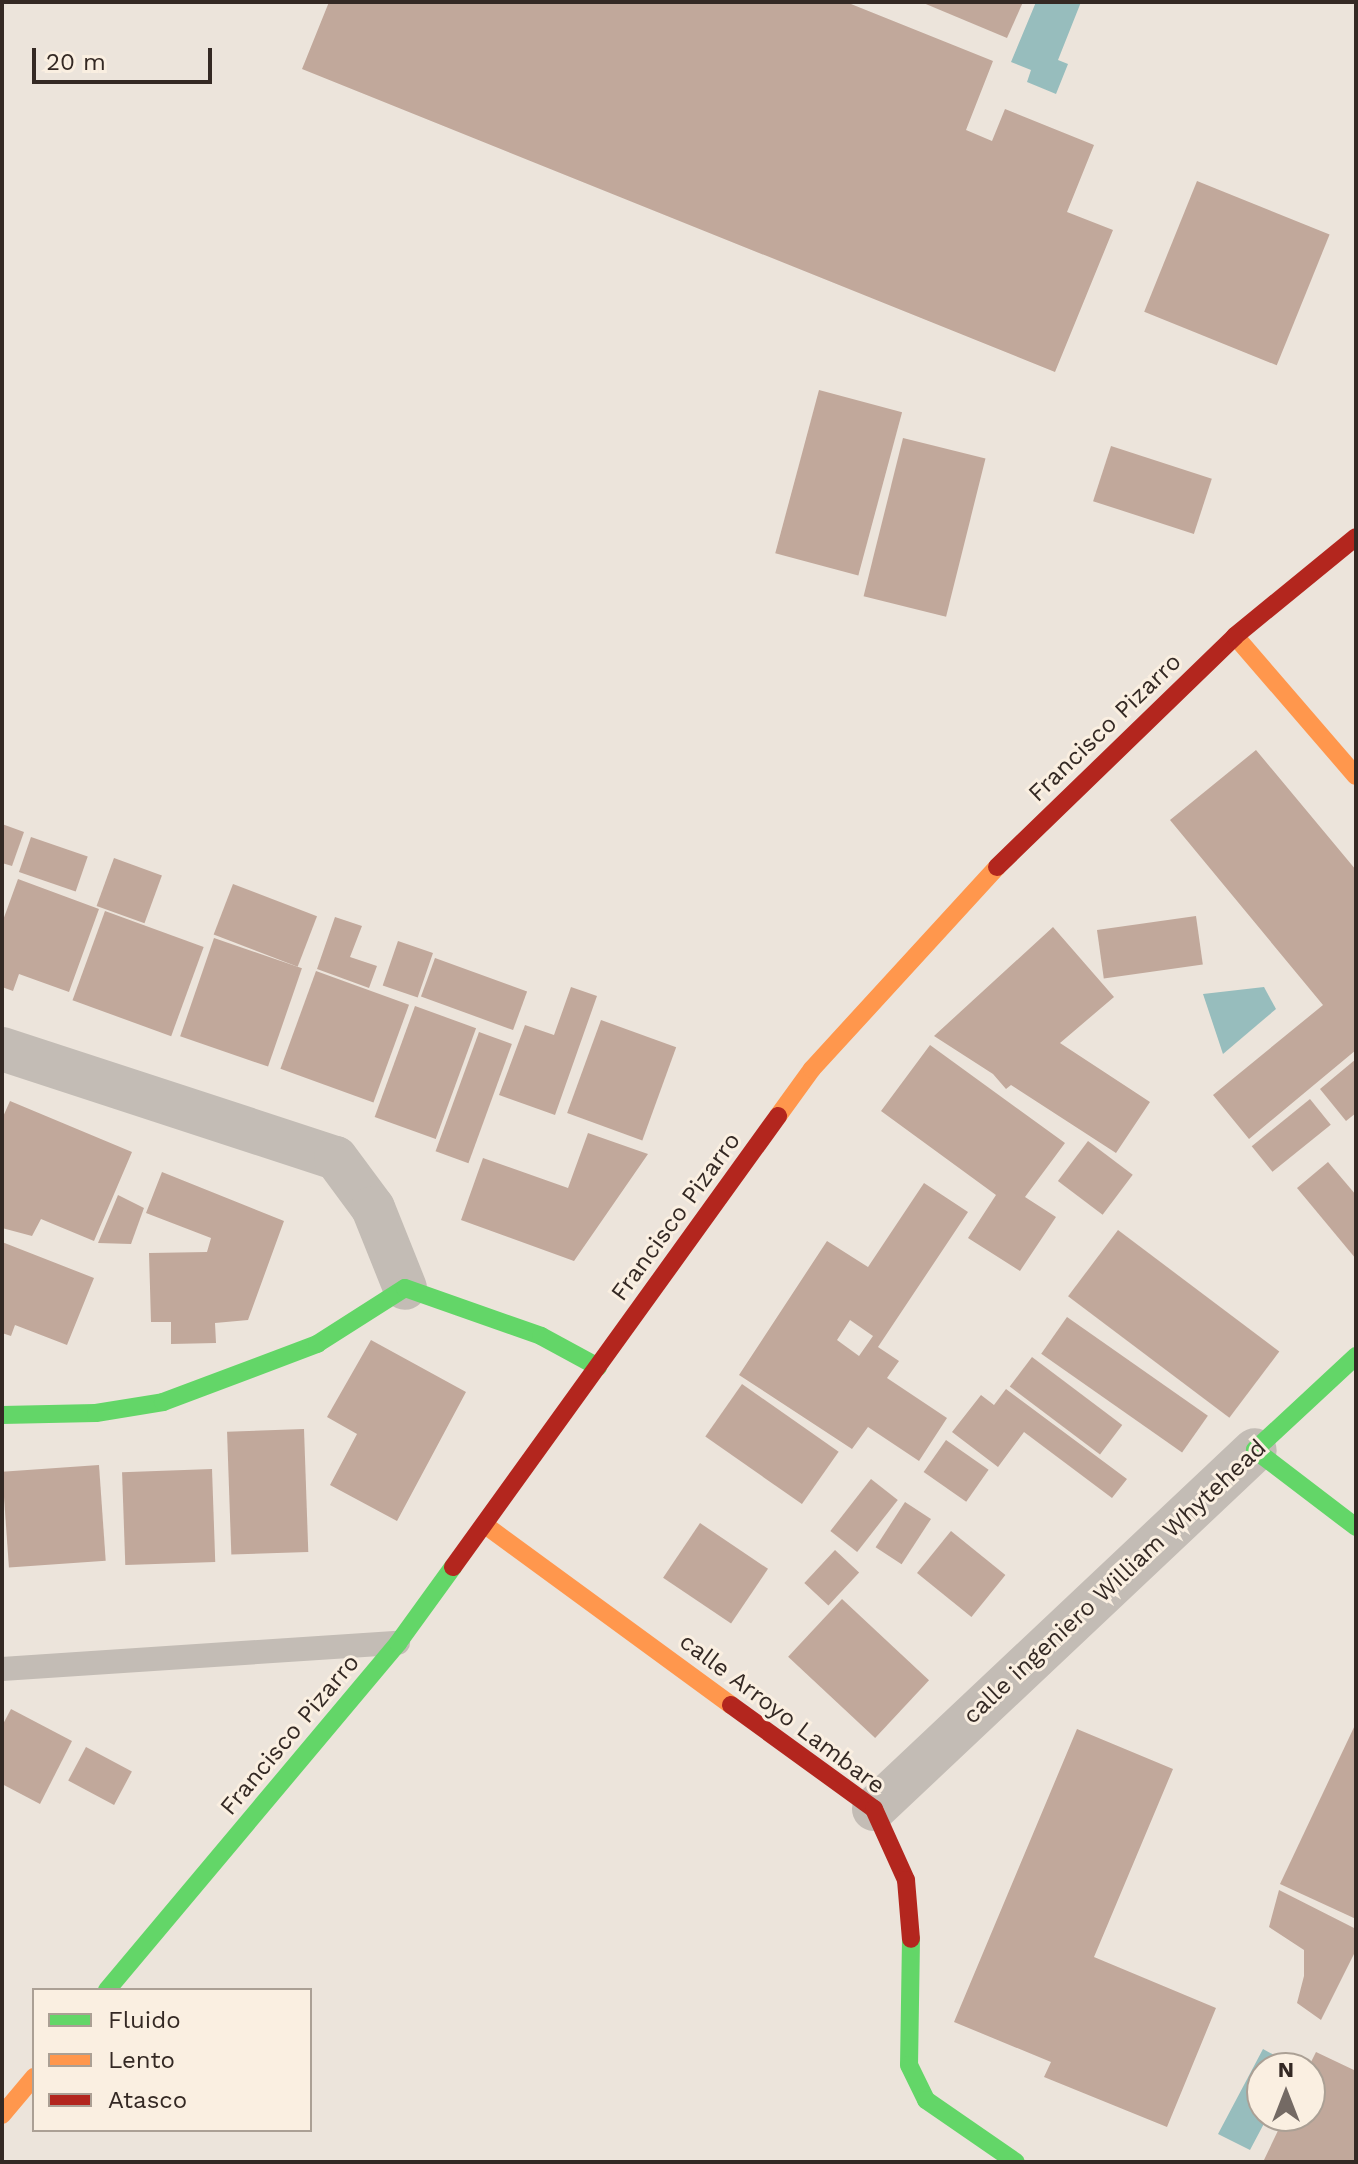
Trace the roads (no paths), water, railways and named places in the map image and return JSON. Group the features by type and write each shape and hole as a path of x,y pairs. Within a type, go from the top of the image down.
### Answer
{"street":[{"name":"Francisco Pizarro","path":"109,1988 398,1643 812,1069 974,889 1235,636 1356,537"},
{"path":"1235,636 1356,776"},
{"path":"2,1049 336,1158 373,1208 405,1288 541,1336 598,1367"},
{"path":"2,1415 96,1413 163,1402 317,1344 405,1288"},
{"name":"calle ingeniero William Whytehead","path":"874,1809 1356,1356"},
{"path":"1255,1450 1356,1527"},
{"name":"calle Arroyo Lambare","path":"485,1525 874,1809 906,1880 911,1915 909,2065 926,2100 1016,2162"},
{"path":"2,2115 32,2079"}],"lane":[{"path":"2,1669 398,1643"}],"water":[{"path":"1036,2 1081,2 1058,60 1068,64 1056,94 1027,82 1031,70 1011,62"},
{"path":"1264,987 1276,1009 1223,1054 1203,994"},
{"path":"1246,2081 1246,2132 1260,2132 1250,2150 1218,2134"}]}
